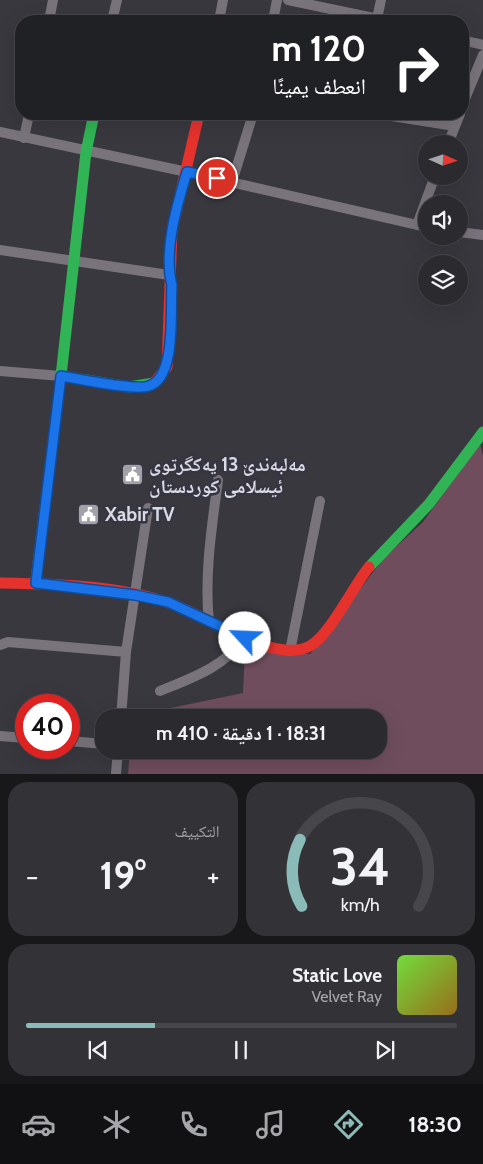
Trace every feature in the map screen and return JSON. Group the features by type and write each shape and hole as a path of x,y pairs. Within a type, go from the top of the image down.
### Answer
{"street":[{"path":"50,15 53,0"},
{"path":"113,15 116,0"},
{"path":"220,15 223,0"},
{"path":"274,15 277,0"},
{"path":"288,0 362,15"},
{"path":"378,15 381,0"},
{"path":"469,42 483,45"},
{"path":"469,89 483,55"},
{"path":"24,138 28,120"},
{"path":"36,583 86,152 93,120"},
{"path":"0,371 61,376 131,386 149,386 159,380 167,367 169,349 172,285 169,275 172,230 198,120"},
{"path":"232,182 251,120"},
{"path":"417,120 455,126"},
{"path":"452,135 458,120"},
{"path":"0,132 232,182 418,225"},
{"path":"468,233 483,235"},
{"path":"0,250 169,275"},
{"path":"0,583 36,583 135,595 168,602 245,638 290,651 310,646 321,635 362,574 438,494 483,432"},
{"path":"209,622 207,604 210,545 218,480"},
{"path":"290,651 320,501"},
{"path":"122,709 126,652 148,508"},
{"path":"160,691 220,664 232,654 245,638"},
{"path":"0,644 8,642 126,652"},
{"path":"0,736 15,737"},
{"path":"80,742 95,743"},
{"path":"116,774 117,759"}],"shaded area":[{"path":"480,444 483,456 483,774 128,774 129,759 387,759 387,709 166,709 243,693 245,650 310,654 384,558 423,522"}],"traffic: fast":[{"path":"93,120 86,152 61,376 129,387 154,383"},
{"path":"369,567 429,504 483,432"}],"traffic: jam":[{"path":"154,383 167,367 172,230 198,120"},
{"path":"0,583 68,585 137,594 180,607 263,645 296,650 310,646 326,631 369,567"}],"place":[{"name":"مەلبەندێ 13 یەکگرتوی ئیسلامی کوردستان","path":"133,475"},
{"name":"Xabir TV","path":"89,514"}],"route":[{"path":"217,178 187,172 179,198 172,230 169,275 172,285 169,349 167,367 159,380 149,386 131,386 61,376 36,583 135,595 168,602 245,638"}]}
